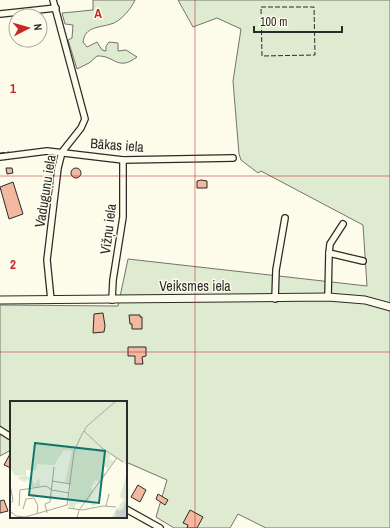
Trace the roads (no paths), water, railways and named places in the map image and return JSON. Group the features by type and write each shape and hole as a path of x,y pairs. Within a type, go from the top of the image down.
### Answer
{"main road":[{"name":"Veiksmes iela","path":"0,300 276,299 328,297 365,300 390,307"}],"street":[{"name":"Vaduguņu iela","path":"51,300 47,260 62,152 81,128 85,119 53,0"},
{"path":"0,14 56,8"},
{"name":"Bākas iela","path":"0,157 36,151 62,152 123,160 233,158"},
{"name":"Vižņu iela","path":"112,300 113,280 123,217 123,160"},
{"path":"276,299 276,270 286,218"},
{"path":"328,297 330,244 343,224"},
{"path":"329,253 363,261"},
{"path":"0,430 10,436"},
{"path":"127,510 160,528"}]}
